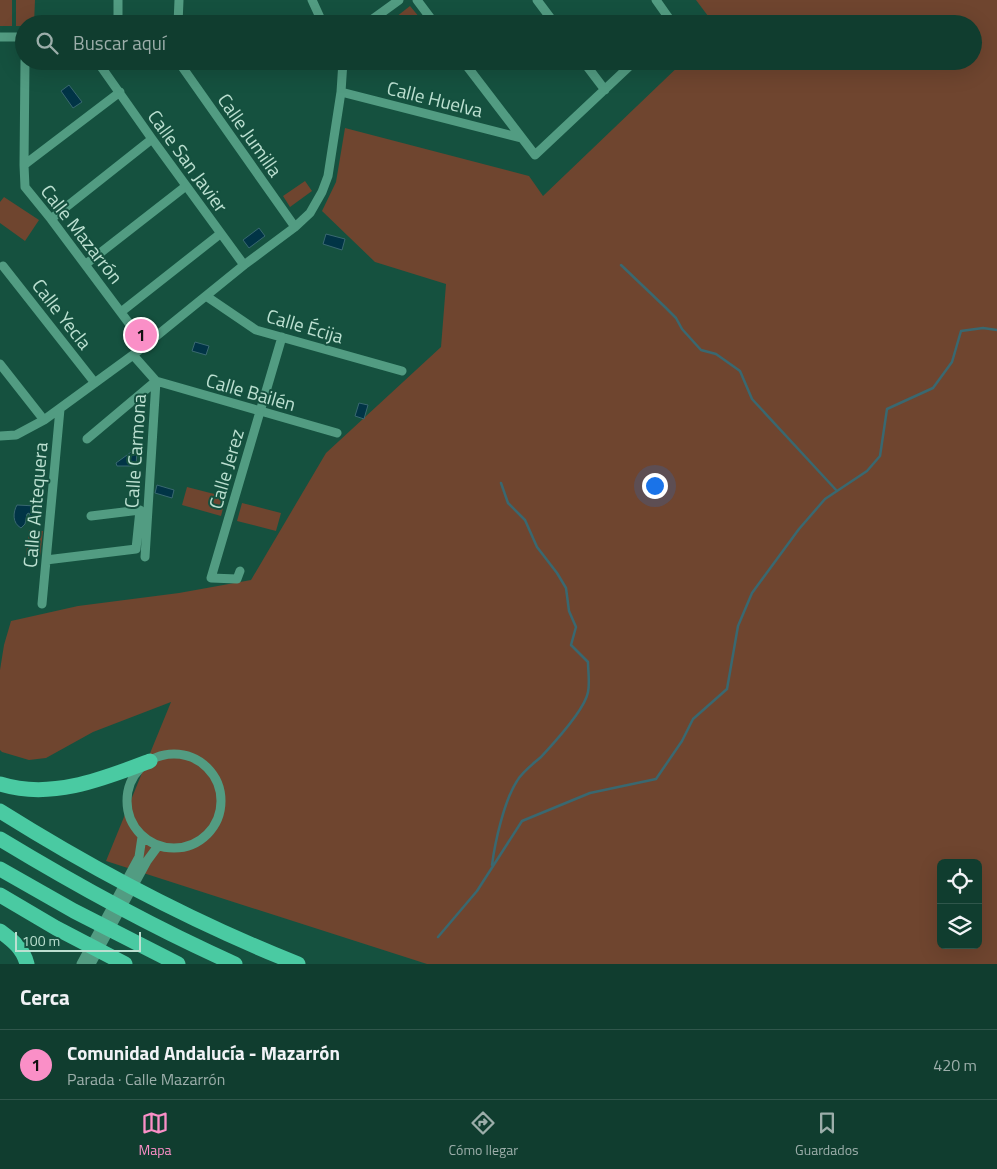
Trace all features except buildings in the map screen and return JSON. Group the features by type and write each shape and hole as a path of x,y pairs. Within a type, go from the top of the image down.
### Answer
{"highway":[{"path":"0,784 22,789 71,788 106,778 150,761"},
{"path":"0,811 99,870 212,926 298,964"},
{"path":"0,839 85,890 200,949 235,964"},
{"path":"0,869 74,912 178,964"},
{"path":"0,895 56,928 125,964"},
{"path":"0,931 19,947 27,964"}],"street":[{"path":"118,0 118,15"},
{"path":"178,15 179,0"},
{"path":"312,0 319,15"},
{"path":"378,15 399,0"},
{"path":"417,0 428,15"},
{"path":"538,0 549,15"},
{"path":"656,0 667,15"},
{"path":"0,37 15,37"},
{"name":"Calle Mazarrón","path":"25,70 25,187 86,264 134,330"},
{"name":"Calle San Javier","path":"104,70 244,265"},
{"name":"Calle San Javier","path":"107,70 108,75"},
{"name":"Calle Jumilla","path":"184,70 295,227"},
{"path":"0,436 16,435 60,409 133,355 244,265 295,227 310,213 322,192 328,176 341,92 342,70"},
{"path":"470,70 536,155 626,70"},
{"path":"590,70 605,90"},
{"path":"24,165 120,92"},
{"name":"Calle Huelva","path":"341,92 521,138"},
{"path":"51,219 152,139"},
{"path":"86,264 186,186"},
{"path":"121,312 220,234"},
{"name":"Calle Yecla","path":"3,266 95,383"},
{"name":"Calle Écija","path":"206,296 256,330 402,371"},
{"name":"Calle Jerez","path":"240,570 237,579 212,578 282,337"},
{"name":"Calle Carmona","path":"133,355 156,381 144,557"},
{"path":"0,364 44,420"},
{"path":"86,439 156,381"},
{"name":"Calle Bailén","path":"156,381 260,412 338,432"},
{"name":"Calle Antequera","path":"42,604 60,409"},
{"path":"46,560 136,549 140,510 91,516"},
{"path":"175,754 188,757 200,762 214,777 220,796 220,809 216,822 208,833 197,842 185,847 171,848 158,846 142,837 133,825 128,811 127,796 131,781 140,769 150,761 162,756 175,754"},
{"path":"92,964 143,859 142,837"},
{"path":"81,964 143,859 158,846"}],"shaded area":[{"path":"0,0 12,0 12,26 0,26"},
{"path":"16,0 35,0 34,15 16,15"},
{"path":"696,0 997,0 997,964 427,964 106,861 171,702 93,732 46,758 29,760 0,750 0,670 4,645 11,621 78,606 179,593 251,580 326,453 441,347 446,284 375,262 322,211 336,182 345,128 529,176 543,196 675,70 982,70 982,15 707,15"},
{"path":"410,6 418,15 398,15"},
{"path":"305,181 312,191 290,207 283,196"},
{"path":"4,197 39,220 25,241 0,223 0,202"},
{"path":"187,487 226,497 221,516 182,505"},
{"path":"242,503 281,513 276,531 237,521"},
{"path":"29,530 43,531 40,556 26,555"}],"water":[{"path":"69,85 82,102 73,108 61,91"},
{"path":"259,228 265,236 249,248 243,240"},
{"path":"326,234 345,239 342,250 323,244"},
{"path":"195,342 209,346 206,355 192,351"},
{"path":"359,403 368,405 364,419 355,416"},
{"path":"134,450 137,451 136,466 117,466 116,463"},
{"path":"157,485 174,490 172,498 155,493"},
{"path":"17,505 36,506 38,508 35,517 31,518 29,513 27,514 25,524 21,528 16,523 14,517"}],"waterway":[{"path":"621,265 676,318 682,329 701,350 716,354 740,371 752,399 837,491"},
{"path":"438,937 477,891 522,821 590,793 656,779 682,741 693,719 727,689 738,626 752,593 799,529 825,499 867,471 880,456 887,409 933,388 952,362 961,331 983,328 997,330"},
{"path":"492,865 501,822 512,789 522,774 541,757 575,717 586,699 589,685 588,662 571,645 576,627 569,611 566,588 537,547 525,520 508,503 501,483"}],"place":[{"name":"Comunidad Andalucía - Mazarrón","path":"141,335"}]}
